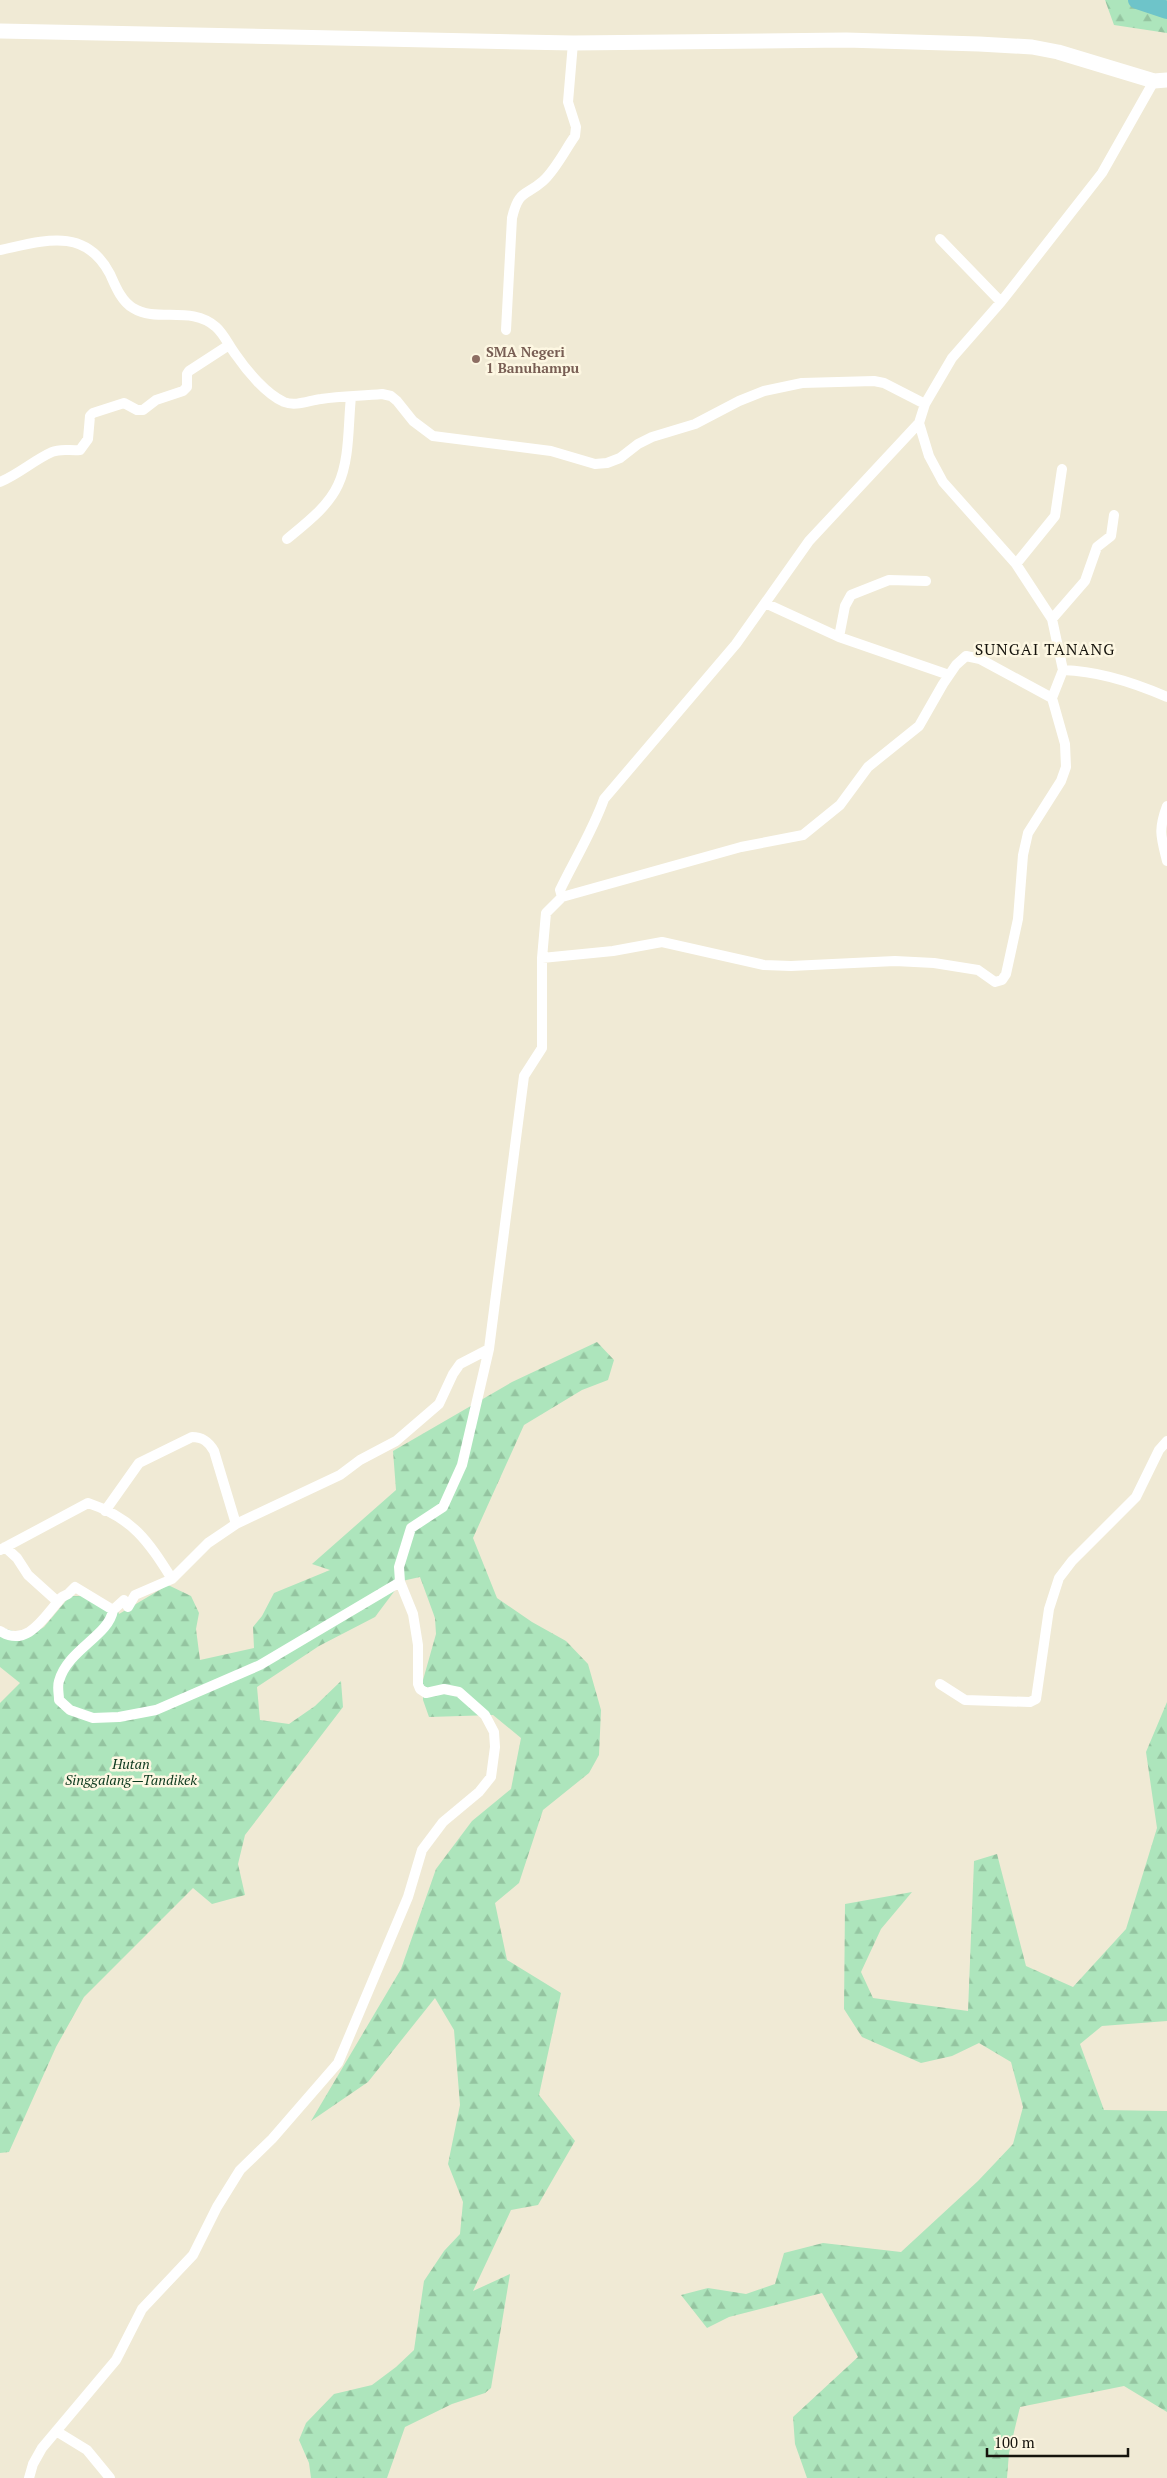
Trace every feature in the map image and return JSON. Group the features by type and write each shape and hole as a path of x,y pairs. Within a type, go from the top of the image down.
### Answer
{"main road":[{"path":"0,31 573,44 846,40 1032,47 1058,52 1160,81"}],"street":[{"path":"506,330 512,218 516,202 525,192 543,181 575,136 576,127 568,102 573,44"},
{"path":"562,897 560,890 597,818 604,799 736,644 809,541 919,423 925,404 952,358 1001,302 1102,173 1160,81"},
{"path":"940,239 1001,302"},
{"path":"0,250 62,240 92,250 106,266 124,300 132,308 146,313 176,313 202,318 218,329 252,374 270,392 285,402 299,403 382,394 391,396 413,421 433,436 550,451 595,464 607,463 620,458 638,444 652,437 695,424 764,391 802,382 874,381 884,383 925,404"},
{"path":"0,482 16,476 53,452 80,450 88,439 90,416 93,414 124,403 136,410 143,410 156,400 183,392 187,387 187,374 189,371 229,345"},
{"path":"287,539 314,516 338,487 345,458 350,396"},
{"path":"542,958 613,951 662,942 764,965 791,966 895,961 934,963 978,970 995,982 1002,980 1006,974 1018,919 1023,855 1028,834 1061,781 1066,767 1065,744 1052,698 1062,670 1052,619 1016,564 943,482 929,456 919,423"},
{"path":"1016,564 1055,516 1062,470"},
{"path":"1052,619 1084,581 1096,549 1111,536 1114,515"},
{"path":"839,637 845,606 851,596 889,580 926,581"},
{"path":"765,603 839,637 949,675"},
{"path":"30,2478 36,2457 116,2360 142,2309 193,2255 217,2207 240,2170 278,2132 338,2063 408,1897 422,1850 443,1822 479,1792 491,1777 495,1747 494,1732 485,1715 459,1692 444,1689 426,1693 420,1689 418,1684 418,1645 413,1614 400,1582 399,1567 401,1553 411,1528 443,1507 462,1465 489,1348 524,1076 542,1048 542,958 546,913 562,897 740,847 803,835 840,805 868,767 919,726 949,675 966,656 971,656 1052,698"},
{"path":"1062,670 1079,671 1110,678 1167,697"},
{"path":"1167,806 1160,823 1160,832 1167,861"},
{"path":"400,1582 260,1665 156,1710 119,1717 92,1718 70,1710 59,1700 58,1682 68,1660 101,1631 112,1617 113,1610 124,1600 128,1607 135,1595 172,1579 208,1543 236,1524 340,1475 360,1460 396,1441 440,1404 453,1374 460,1364 489,1348"},
{"path":"105,1511 139,1463 192,1437 199,1437 210,1444 214,1451 236,1524"},
{"path":"940,1684 965,1700 1030,1702 1036,1699 1049,1609 1059,1578 1072,1561 1136,1497 1159,1450 1167,1441"},
{"path":"58,1602 28,1575 17,1558 2,1548 88,1503 118,1516 149,1542 172,1579"},
{"path":"0,1631 12,1637 32,1632 58,1602 75,1587 113,1610"},
{"path":"56,2431 87,2450 110,2478"}],"green space":[{"path":"1105,0 1167,0 1167,33 1114,25"},
{"name":"Hutan Singgalang—Tandikek","path":"597,1342 614,1360 608,1380 582,1390 524,1425 473,1538 497,1598 532,1622 566,1641 588,1664 601,1710 599,1755 589,1773 543,1810 519,1883 495,1903 507,1960 561,1993 539,2095 575,2141 538,2205 511,2210 473,2291 510,2274 491,2388 485,2393 452,2404 405,2427 387,2478 311,2478 309,2463 299,2440 306,2423 334,2394 372,2385 396,2367 414,2350 424,2281 444,2251 460,2234 463,2202 448,2164 460,2105 454,2030 435,1998 368,2082 311,2121 401,1969 436,1869 472,1821 511,1789 521,1738 493,1715 429,1717 423,1700 423,1680 436,1634 435,1618 420,1577 402,1581 375,1617 319,1646 257,1687 260,1720 289,1724 315,1706 341,1681 343,1707 245,1835 238,1864 245,1895 212,1904 193,1888 84,1997 56,2047 9,2152 0,2153 0,1703 20,1683 0,1667 0,1627 29,1636 44,1627 70,1596 85,1596 118,1611 119,1614 168,1585 191,1596 199,1613 196,1629 200,1660 254,1648 253,1627 262,1616 274,1593 330,1570 312,1564 396,1490 393,1451 512,1382"},
{"path":"1167,1702 1167,2021 1102,2026 1080,2044 1104,2110 1167,2111 1167,2412 1124,2386 1020,2407 1009,2453 1007,2478 807,2478 795,2444 793,2417 858,2357 822,2293 729,2317 707,2328 681,2295 708,2288 746,2294 775,2284 784,2253 823,2243 901,2252 978,2181 1013,2144 1023,2107 1011,2062 979,2043 952,2056 921,2063 862,2037 844,2009 845,1904 912,1892 881,1929 861,1972 873,1998 968,2011 974,1861 997,1854 1026,1966 1073,1987 1126,1929 1157,1828 1146,1752"}],"waterway":[{"path":"1137,0 1167,10"}],"place":[{"name":"SMA Negeri 1 Banuhampu","path":"476,359"}],"district":[{"name":"SUNGAI TANANG","path":"1045,649"}]}
